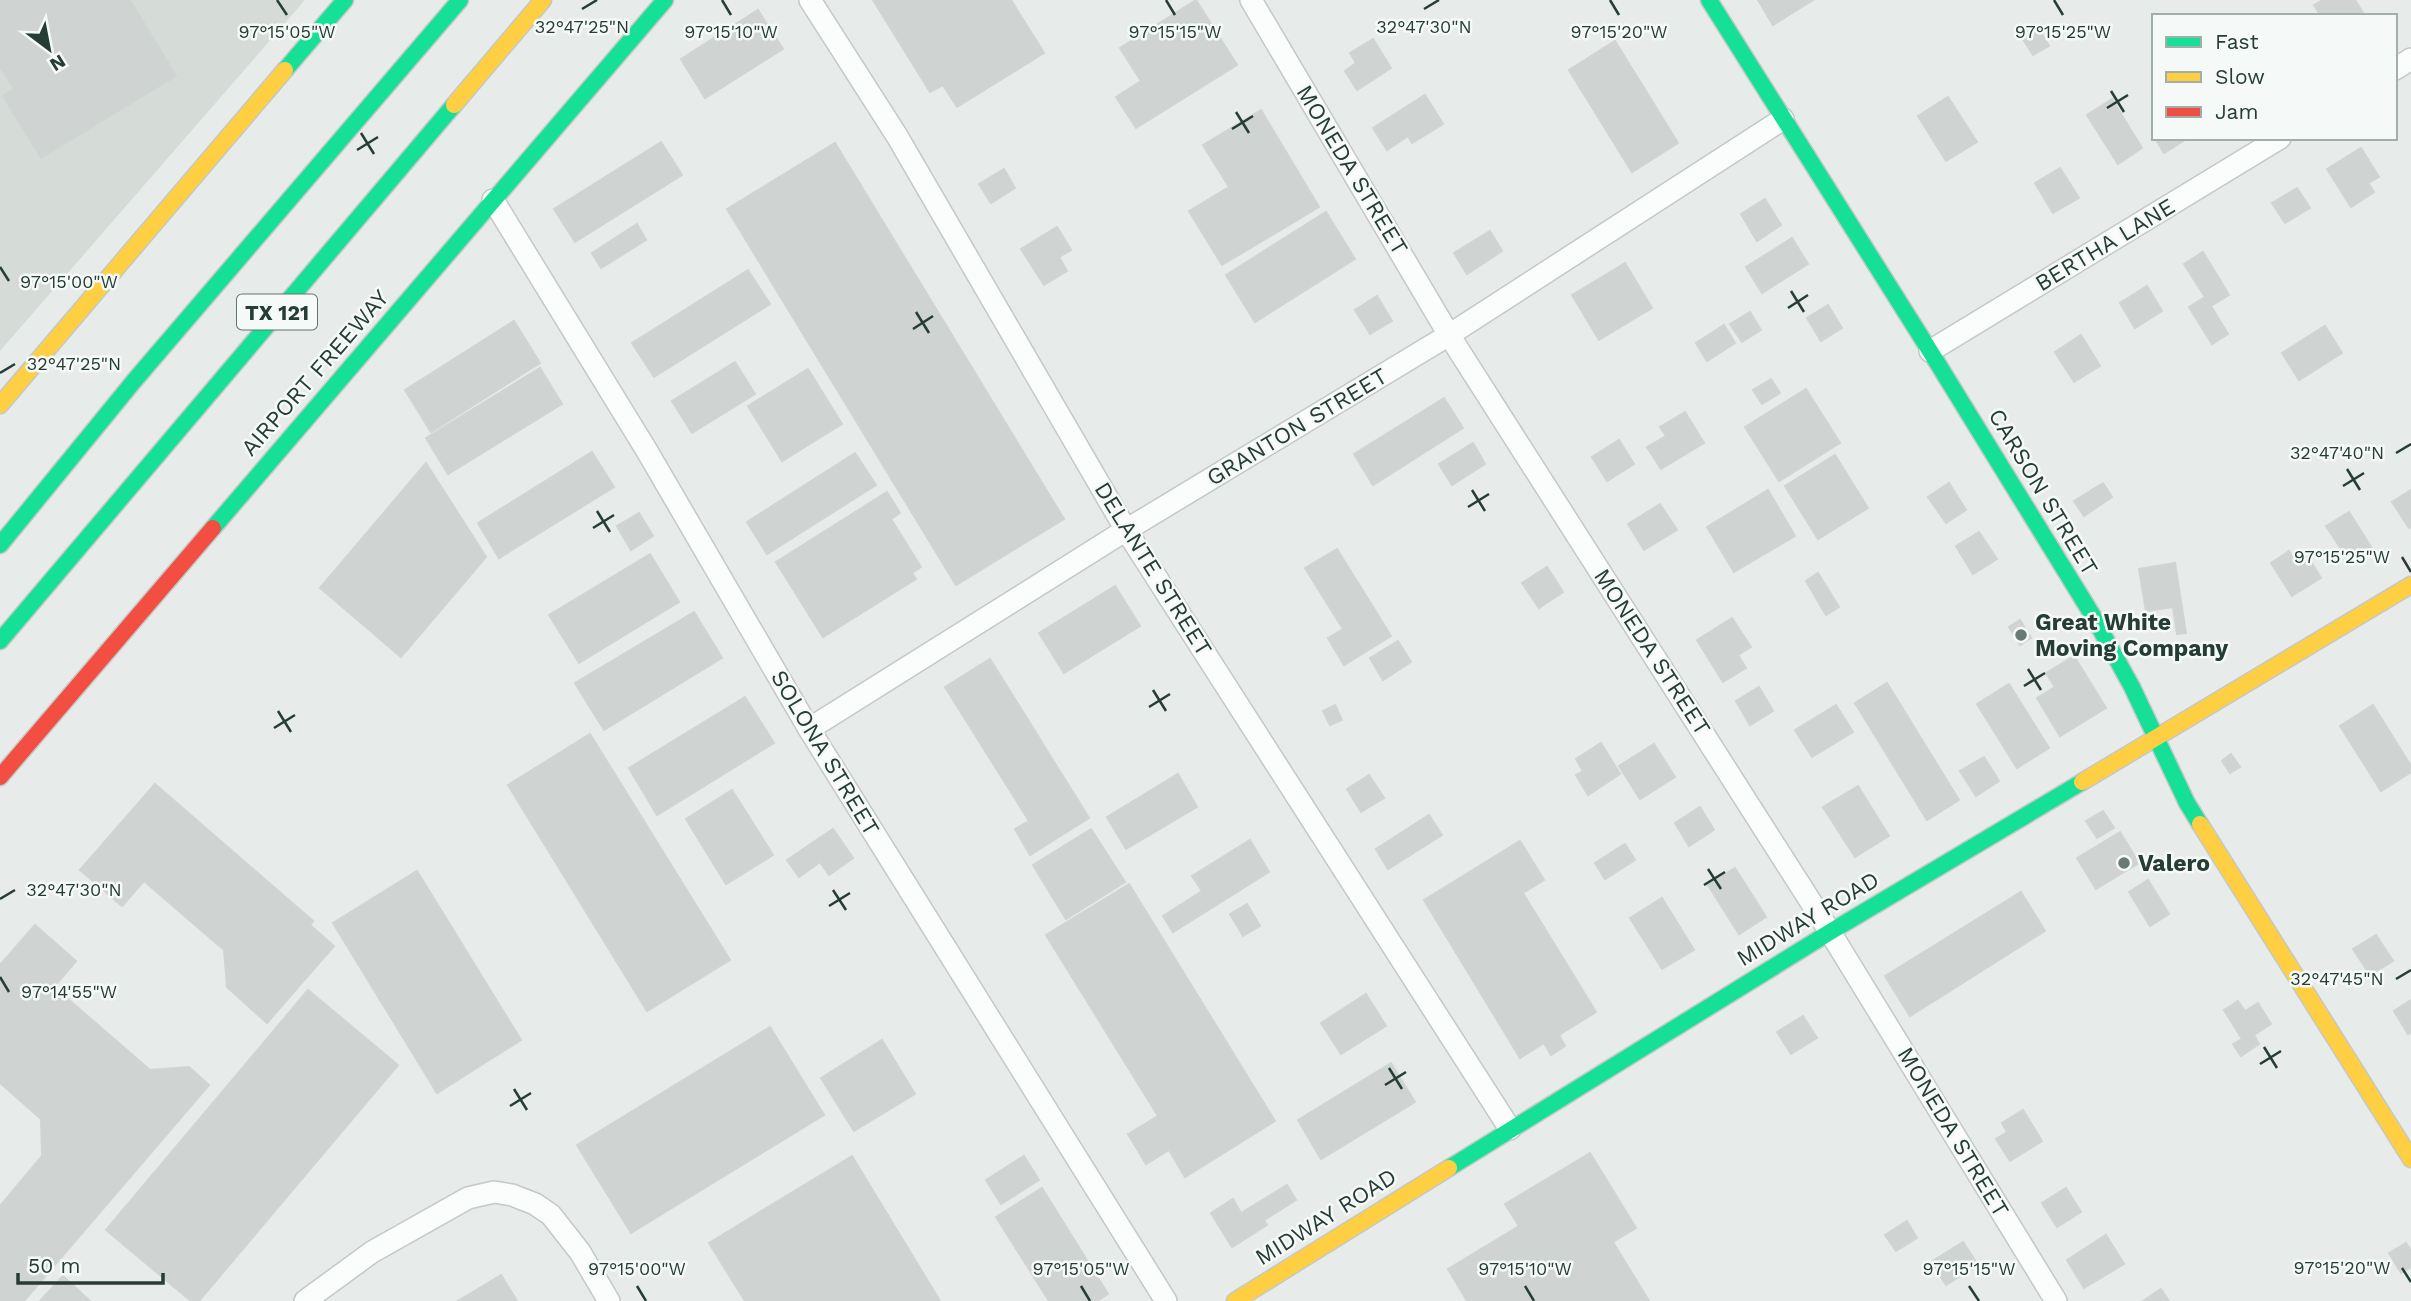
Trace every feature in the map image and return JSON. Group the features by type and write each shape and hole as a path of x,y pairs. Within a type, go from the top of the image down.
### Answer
{"main road":[{"path":"0,405 345,0"},
{"name":"TX 121","path":"0,545 134,381 460,0"},
{"name":"TX 121","path":"0,640 543,0"},
{"name":"AIRPORT FREEWAY","path":"0,777 665,0"},
{"name":"CARSON STREET","path":"1709,0 2093,616 2132,687 2187,803 2411,1159"},
{"name":"MIDWAY ROAD","path":"1235,1301 1830,932 2411,585"},
{"path":"0,659 13,625"}],"street":[{"name":"DELANTE STREET","path":"810,0 897,136 1126,530 1510,1129"},
{"name":"MONEDA STREET","path":"1251,0 1449,335 1830,932 2056,1301"},
{"name":"GRANTON STREET","path":"809,729 1126,530 1449,335 1783,119"},
{"name":"BERTHA LANE","path":"1930,351 2277,140"},
{"name":"SOLONA STREET","path":"492,200 647,451 809,729 1166,1301"},
{"path":"305,1301 381,1247 468,1198 494,1192 512,1195 535,1204 551,1215 580,1252 609,1301"}],"shaded area":[{"path":"0,0 305,0 0,351"}],"building":[{"path":"0,0 130,0 176,76 41,158 3,96 14,89 0,67"},
{"path":"873,0 1011,0 1044,53 957,107 943,85 930,92"},
{"path":"1196,0 1237,65 1136,128 1116,97 1141,81 1120,48"},
{"path":"1758,0 1813,0 1773,25"},
{"path":"2323,0 2355,0 2364,14 2320,14 2314,5"},
{"path":"758,10 783,49 705,98 681,59"},
{"path":"2037,26 2049,46 2033,55 2021,36"},
{"path":"1373,39 1391,68 1357,90 1345,71 1356,63 1350,53"},
{"path":"1615,41 1678,143 1632,172 1569,70"},
{"path":"1425,95 1443,124 1412,143 1408,136 1387,150 1373,128"},
{"path":"1948,97 1977,142 1946,161 1918,116"},
{"path":"2112,99 2142,148 2118,164 2087,115"},
{"path":"1261,110 1319,207 1222,265 1189,211 1229,187 1203,145"},
{"path":"2156,140 2185,140 2164,153"},
{"path":"661,142 682,175 575,242 554,209"},
{"path":"835,143 1064,519 956,585 727,209"},
{"path":"2361,148 2379,177 2368,183 2374,192 2351,207 2327,169"},
{"path":"2060,168 2079,198 2053,213 2035,183"},
{"path":"1004,169 1015,188 991,203 979,184"},
{"path":"2297,188 2310,208 2285,223 2272,203"},
{"path":"1765,199 1781,225 1757,241 1741,214"},
{"path":"1326,212 1355,259 1255,322 1226,275"},
{"path":"637,224 646,240 601,268 592,253"},
{"path":"1057,227 1071,250 1059,257 1067,271 1044,285 1021,249"},
{"path":"1490,231 1502,251 1467,274 1454,253"},
{"path":"1792,238 1808,264 1762,293 1746,267"},
{"path":"2203,252 2229,295 2211,306 2228,334 2212,344 2189,307 2205,297 2184,264"},
{"path":"1625,263 1652,308 1599,340 1572,295"},
{"path":"748,270 770,304 654,377 632,343"},
{"path":"2147,286 2162,311 2135,328 2120,303"},
{"path":"1377,296 1392,321 1370,334 1355,310"},
{"path":"1828,305 1842,328 1821,341 1807,318"},
{"path":"1750,312 1761,330 1742,342 1730,324"},
{"path":"514,321 540,363 431,432 405,390"},
{"path":"1724,325 1735,343 1707,361 1696,343"},
{"path":"2325,326 2342,353 2299,380 2282,353"},
{"path":"2081,335 2100,366 2074,382 2055,352"},
{"path":"735,362 755,394 692,433 672,401"},
{"path":"540,368 562,404 448,474 426,438"},
{"path":"808,369 842,424 782,461 748,406"},
{"path":"1771,379 1780,393 1762,404 1753,390"},
{"path":"1806,389 1840,443 1779,481 1745,427"},
{"path":"1444,398 1463,428 1373,485 1354,454"},
{"path":"1685,412 1704,443 1661,469 1647,447 1666,436 1660,427"},
{"path":"1619,440 1634,464 1607,481 1592,457"},
{"path":"1473,443 1485,464 1452,485 1439,464"},
{"path":"592,452 614,487 499,558 478,523"},
{"path":"855,453 876,485 767,554 747,522"},
{"path":"1835,455 1868,508 1818,539 1785,486"},
{"path":"426,463 486,557 401,657 320,588"},
{"path":"1949,483 1966,510 1946,523 1928,497"},
{"path":"2103,483 2112,497 2084,516 2074,501"},
{"path":"1768,490 1795,536 1734,572 1707,527"},
{"path":"2411,490 2411,527 2409,528 2392,502"},
{"path":"887,492 900,513 891,519 921,567 912,573 916,579 823,637 776,562"},
{"path":"1660,504 1677,530 1644,550 1628,524"},
{"path":"2349,512 2371,547 2349,561 2326,526"},
{"path":"639,513 653,536 631,550 617,526"},
{"path":"1979,532 1997,559 1973,574 1956,546"},
{"path":"1337,549 1391,636 1344,665 1328,638 1343,629 1305,568"},
{"path":"2289,551 2297,564 2308,557 2321,578 2292,596 2271,563"},
{"path":"650,554 679,602 579,663 549,615"},
{"path":"2175,563 2186,633 2177,634 2173,607 2146,611 2139,569"},
{"path":"1547,567 1563,592 1539,608 1522,583"},
{"path":"1818,573 1839,607 1826,615 1806,581"},
{"path":"1115,586 1140,626 1064,673 1039,633"},
{"path":"694,612 722,658 604,730 575,683"},
{"path":"1732,618 1751,647 1738,655 1746,668 1723,682 1697,640"},
{"path":"2020,620 2031,638 2020,645 2009,627"},
{"path":"1398,641 1411,662 1383,680 1370,658"},
{"path":"2074,656 2106,708 2060,736 2037,698 2055,687 2046,673"},
{"path":"990,659 1089,818 1030,855 1015,829 1029,821 945,687"},
{"path":"1887,683 1959,800 1927,820 1855,703"},
{"path":"2009,684 2049,748 2017,768 1977,704"},
{"path":"1759,687 1773,711 1750,725 1736,701"},
{"path":"745,697 774,743 657,815 629,768"},
{"path":"1335,705 1342,720 1330,725 1323,711"},
{"path":"1836,705 1853,732 1812,757 1795,730"},
{"path":"2373,705 2411,766 2411,772 2381,791 2340,726"},
{"path":"590,734 730,960 647,1011 508,785"},
{"path":"1601,743 1620,774 1588,795 1576,775 1583,771 1576,759"},
{"path":"1654,744 1675,777 1640,799 1619,766"},
{"path":"2231,754 2240,767 2230,773 2222,761"},
{"path":"1984,757 1999,781 1976,796 1960,771"},
{"path":"1178,774 1197,807 1126,849 1107,817"},
{"path":"1369,775 1384,798 1361,812 1347,789"},
{"path":"155,784 313,921 310,925 334,946 267,1023 227,987 224,950 144,881 122,906 80,870"},
{"path":"1858,786 1889,836 1855,857 1823,807"},
{"path":"732,790 773,855 726,884 686,819"},
{"path":"1700,807 1714,830 1689,846 1675,823"},
{"path":"2103,811 2114,828 2097,838 2086,821"},
{"path":"1429,815 1442,835 1388,869 1376,849"},
{"path":"833,829 853,858 829,875 820,862 799,877 787,860"},
{"path":"1091,829 1125,882 1066,919 1033,865"},
{"path":"2120,832 2139,863 2096,889 2077,858"},
{"path":"1250,840 1269,872 1173,932 1163,916 1202,891 1192,876"},
{"path":"1520,841 1544,880 1523,893 1596,1012 1559,1035 1565,1046 1551,1055 1544,1043 1520,1058 1424,900"},
{"path":"1625,844 1635,860 1605,879 1595,863"},
{"path":"1735,868 1766,917 1739,934 1708,885"},
{"path":"417,871 521,1040 437,1093 333,923"},
{"path":"2148,880 2169,914 2150,926 2129,892"},
{"path":"1129,884 1275,1121 1185,1177 1169,1150 1146,1164 1128,1134 1158,1116 1046,935"},
{"path":"2021,892 2045,931 1910,1016 1885,976"},
{"path":"1662,898 1694,950 1662,969 1630,918"},
{"path":"1247,904 1260,926 1243,936 1230,914"},
{"path":"35,925 76,961 54,987 150,1070 189,1067 209,1085 24,1301 0,1301 0,1206 42,1156 41,1119 0,1083 0,965"},
{"path":"2376,935 2393,961 2370,975 2353,949"},
{"path":"308,990 398,1065 199,1301 191,1301 106,1230"},
{"path":"1366,994 1386,1026 1341,1054 1321,1023"},
{"path":"2411,1000 2411,1032 2408,1034 2394,1011"},
{"path":"2238,1001 2245,1011 2258,1003 2271,1024 2254,1035 2259,1044 2241,1056 2233,1044 2242,1039 2224,1010"},
{"path":"1803,1016 1817,1038 1791,1054 1777,1032"},
{"path":"770,1027 824,1115 631,1233 577,1145"},
{"path":"882,1040 915,1094 854,1131 821,1078"},
{"path":"1391,1063 1415,1102 1321,1159 1298,1120"},
{"path":"2023,1110 2042,1141 2010,1161 1996,1139 2007,1132 2002,1123"},
{"path":"1590,1153 1636,1228 1613,1242 1649,1301 1467,1301 1448,1269 1519,1226 1505,1204"},
{"path":"852,1156 940,1301 745,1301 709,1243"},
{"path":"1024,1156 1039,1180 1001,1204 986,1180"},
{"path":"1287,1185 1296,1200 1264,1220 1267,1225 1232,1247 1211,1213 1233,1199 1241,1213"},
{"path":"1042,1188 1108,1294 1097,1301 1049,1301 996,1217"},
{"path":"2066,1188 2081,1212 2057,1227 2042,1203"},
{"path":"1907,1221 1917,1238 1896,1251 1885,1235"},
{"path":"2106,1235 2124,1264 2084,1288 2067,1260"},
{"path":"1963,1242 1978,1265 1946,1285 1931,1262"},
{"path":"2406,1243 2411,1251 2411,1267 2401,1273 2389,1253"},
{"path":"501,1275 517,1301 458,1301"},
{"path":"63,1276 90,1301 40,1301"},
{"path":"2161,1289 2169,1301 2143,1301"}],"traffic: fast":[{"path":"285,70 345,0"},
{"path":"0,545 134,381 460,0"},
{"path":"213,528 665,0"},
{"path":"1709,0 2093,616 2132,687 2187,803 2200,824"},
{"path":"0,641 454,105"},
{"path":"1449,1168 1830,932 2082,782"}],"traffic: slow":[{"path":"454,105 543,0"},
{"path":"0,405 285,70"},
{"path":"2082,782 2411,585"},
{"path":"2200,824 2411,1159"},
{"path":"1235,1301 1449,1168"}],"traffic: jam":[{"path":"0,777 213,528"}],"place":[{"name":"Great White Moving Company","path":"2021,635"},
{"name":"Valero","path":"2124,863"}]}
